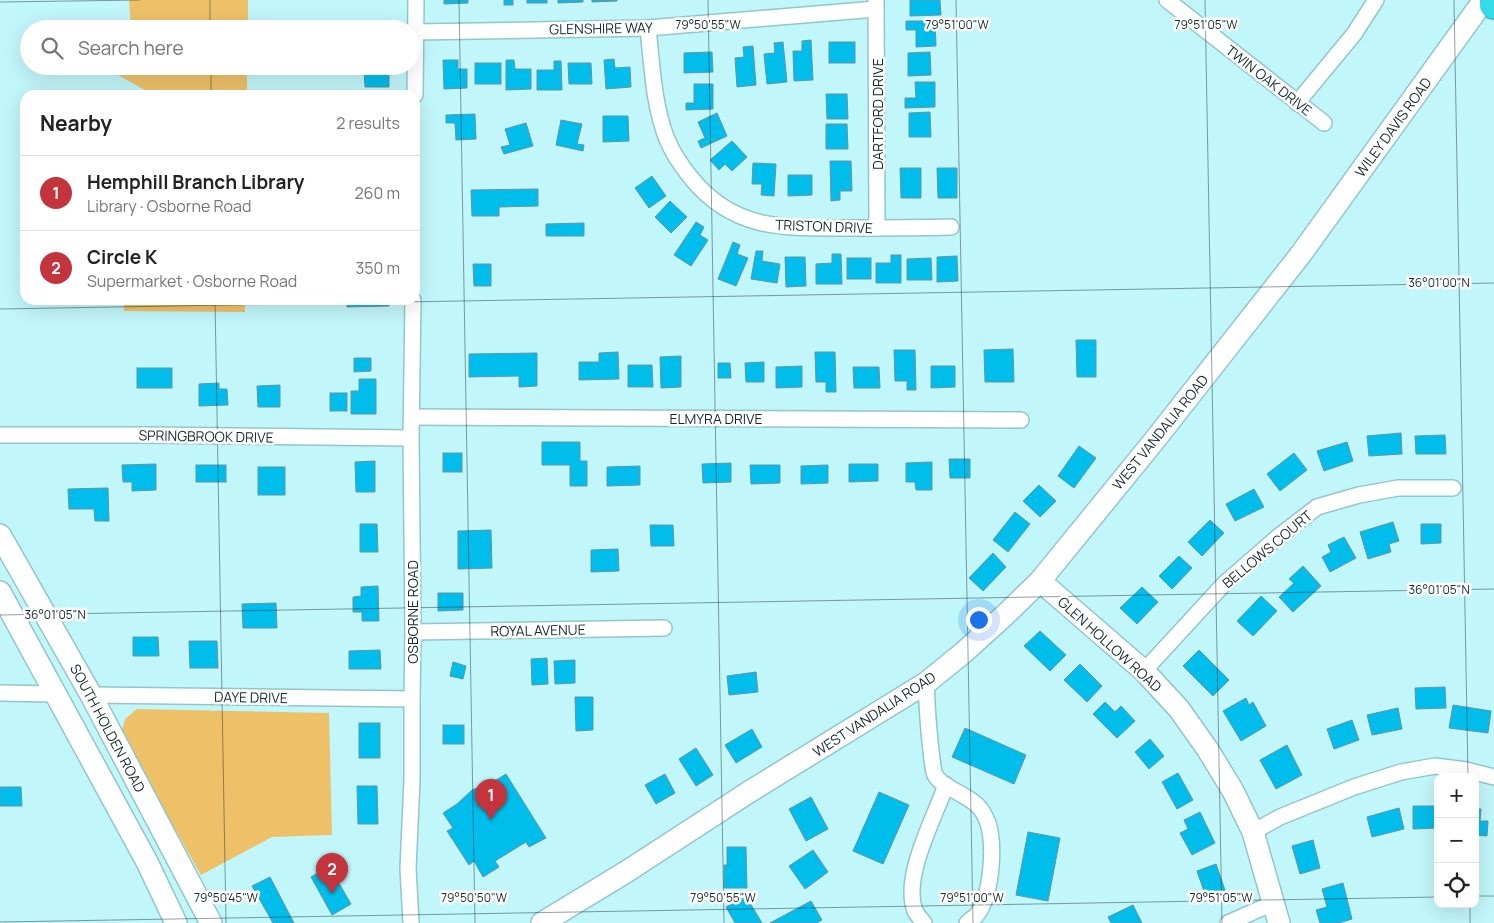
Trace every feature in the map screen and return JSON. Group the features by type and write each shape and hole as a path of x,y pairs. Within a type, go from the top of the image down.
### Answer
{"highway":[{"path":"1494,0 1494,5"}],"main road":[{"name":"WILEY DAVIS ROAD","path":"1301,254 1484,0"},
{"name":"WEST VANDALIA ROAD","path":"542,923 626,872 749,792 926,684 998,621 1040,581 1154,441 1301,254"},
{"name":"SOUTH HOLDEN ROAD","path":"0,535 91,694 211,923"},
{"name":"GLEN HOLLOW ROAD","path":"1040,581 1144,671 1179,709 1208,750 1233,791 1253,832 1276,913"},
{"path":"0,592 147,862 176,923"}],"street":[{"path":"416,0 416,20"},
{"name":"TWIN OAK DRIVE","path":"1167,0 1324,124"},
{"path":"1297,102 1354,34 1376,0"},
{"name":"GLENSHIRE WAY","path":"420,32 648,28 876,4"},
{"name":"DARTFORD DRIVE","path":"876,4 878,228"},
{"name":"TRISTON DRIVE","path":"648,28 655,96 666,138 683,168 702,192 721,206 744,219 774,226 802,228 951,227"},
{"path":"415,75 415,90"},
{"name":"OSBORNE ROAD","path":"410,923 408,868 412,780 411,438 413,305"},
{"name":"ELMYRA DRIVE","path":"412,417 1021,420"},
{"name":"SPRINGBROOK DRIVE","path":"0,435 411,438"},
{"name":"BELLOWS COURT","path":"1144,671 1224,584 1278,537 1317,507 1359,495 1398,488 1453,488"},
{"name":"ROYAL AVENUE","path":"413,632 664,628"},
{"path":"926,684 929,738 934,775 946,786 962,794 978,806 988,821 991,862 986,892 976,915 967,923"},
{"path":"0,693 55,694"},
{"name":"DAYE DRIVE","path":"91,694 412,699"},
{"path":"1253,832 1280,817 1354,787 1401,772 1435,766 1466,770 1494,777"},
{"path":"924,923 915,913 911,882 926,836 946,786"},
{"path":"1228,923 1276,913"}],"shaded area":[{"path":"129,0 248,0 248,20 130,20"},
{"path":"118,75 247,75 247,90 145,90"},
{"path":"124,305 245,305 245,312 124,311"},
{"path":"137,709 329,713 332,835 272,837 201,875 121,734 125,719"}],"building":[{"path":"444,0 468,0 468,3 444,4"},
{"path":"504,0 513,0 513,5 504,5"},
{"path":"527,0 547,0 547,3 527,3"},
{"path":"558,0 583,0 583,2 558,3"},
{"path":"592,0 617,0 617,1 592,2"},
{"path":"910,0 940,0 941,15 910,16"},
{"path":"906,21 935,21 936,46 916,47 916,30 906,30"},
{"path":"811,40 813,80 794,81 793,51 802,51 802,41"},
{"path":"783,42 787,82 767,84 764,54 775,53 774,43"},
{"path":"829,42 855,42 855,63 829,63"},
{"path":"753,46 756,85 737,87 735,58 744,57 743,47"},
{"path":"712,52 713,72 684,73 684,53"},
{"path":"930,52 931,75 908,76 908,53"},
{"path":"614,59 615,68 630,67 631,87 606,89 604,60"},
{"path":"443,60 458,60 458,69 467,69 467,88 444,89"},
{"path":"506,60 514,60 515,69 531,69 531,89 506,90"},
{"path":"554,61 561,61 562,90 537,90 537,70 554,70"},
{"path":"475,63 501,63 501,84 475,84"},
{"path":"568,63 591,63 592,84 569,84"},
{"path":"364,75 389,75 389,87 365,87"},
{"path":"915,82 935,82 935,107 905,108 905,98 916,98"},
{"path":"694,84 713,84 713,109 686,110 686,103 694,103"},
{"path":"826,94 847,94 848,119 827,119"},
{"path":"930,112 931,137 909,137 909,113"},
{"path":"717,113 727,136 701,148 698,141 705,138 698,122"},
{"path":"475,114 476,139 456,140 455,123 446,123 446,115"},
{"path":"603,116 628,116 629,141 603,142"},
{"path":"561,120 582,124 577,144 584,145 583,151 556,145"},
{"path":"526,123 533,146 504,154 501,147 510,145 505,129"},
{"path":"826,124 847,124 848,149 826,149"},
{"path":"732,141 747,157 732,171 725,164 719,170 710,160"},
{"path":"830,161 851,161 852,191 840,191 840,200 831,201"},
{"path":"753,163 776,164 774,196 761,195 762,184 752,184"},
{"path":"900,168 921,168 921,198 901,198"},
{"path":"937,168 957,168 957,198 938,198"},
{"path":"788,175 812,175 812,195 788,196"},
{"path":"652,176 666,196 649,208 635,188"},
{"path":"538,189 538,206 499,207 499,216 472,216 471,190"},
{"path":"670,201 687,217 671,233 655,217"},
{"path":"696,222 704,227 700,235 708,240 691,266 674,255"},
{"path":"584,223 584,236 546,236 546,224"},
{"path":"733,242 740,245 737,254 748,258 736,286 718,279"},
{"path":"756,251 763,251 762,261 780,264 777,283 751,279"},
{"path":"832,254 841,254 842,284 816,284 816,264 832,263"},
{"path":"891,255 901,255 901,283 876,283 876,263 891,263"},
{"path":"957,256 958,281 937,282 937,257"},
{"path":"785,257 805,257 806,286 786,287"},
{"path":"847,258 871,258 871,279 847,279"},
{"path":"931,258 932,280 907,280 907,259"},
{"path":"473,264 491,264 491,286 474,286"},
{"path":"347,305 389,305 389,306 347,307"},
{"path":"1076,340 1096,340 1096,377 1077,377"},
{"path":"1013,349 1014,382 985,382 984,350"},
{"path":"894,350 915,350 916,390 907,390 907,381 895,381"},
{"path":"618,352 619,379 579,380 579,362 599,362 599,353"},
{"path":"815,352 835,352 836,392 826,392 826,382 816,382"},
{"path":"537,353 537,386 519,387 519,376 469,377 469,354"},
{"path":"681,356 681,387 661,388 660,357"},
{"path":"354,358 371,358 371,371 354,372"},
{"path":"764,362 764,382 746,382 745,363"},
{"path":"718,363 730,363 731,378 718,378"},
{"path":"628,365 652,365 653,387 628,387"},
{"path":"802,366 802,387 776,388 776,367"},
{"path":"931,366 955,366 955,387 931,388"},
{"path":"853,367 879,367 880,388 854,388"},
{"path":"137,368 172,368 172,388 137,388"},
{"path":"359,379 376,379 376,414 351,414 351,391 359,391"},
{"path":"219,383 219,389 227,389 228,405 199,406 199,384"},
{"path":"280,385 280,407 258,407 257,386"},
{"path":"330,393 347,393 347,411 330,411"},
{"path":"1401,433 1402,454 1369,456 1367,436"},
{"path":"1445,435 1446,454 1416,454 1415,436"},
{"path":"542,442 580,442 580,461 587,461 587,486 570,486 570,465 542,465"},
{"path":"1347,442 1353,461 1324,471 1317,451"},
{"path":"1079,446 1096,458 1074,488 1058,476"},
{"path":"443,453 462,453 462,472 443,472"},
{"path":"1294,453 1307,470 1280,491 1267,474"},
{"path":"949,459 970,459 970,478 950,478"},
{"path":"375,461 375,492 356,492 355,462"},
{"path":"932,462 932,490 916,490 915,482 906,482 906,463"},
{"path":"731,463 731,482 703,483 702,464"},
{"path":"156,464 156,490 132,491 132,482 123,482 122,465"},
{"path":"849,464 878,464 878,481 849,482"},
{"path":"196,465 226,465 226,482 196,482"},
{"path":"750,465 780,465 780,483 751,484"},
{"path":"828,465 828,483 801,484 801,466"},
{"path":"640,466 640,485 607,486 607,467"},
{"path":"258,467 285,467 285,495 258,495"},
{"path":"1039,485 1056,501 1040,517 1023,501"},
{"path":"108,488 109,521 95,521 94,509 69,509 68,489"},
{"path":"1254,489 1264,507 1235,521 1226,504"},
{"path":"1015,512 1030,524 1008,552 993,540"},
{"path":"1210,520 1224,533 1202,556 1188,542"},
{"path":"1393,522 1399,541 1389,544 1391,552 1368,559 1360,532"},
{"path":"360,524 377,524 378,552 360,552"},
{"path":"1421,524 1441,524 1441,543 1421,544"},
{"path":"650,525 673,525 674,546 651,546"},
{"path":"491,530 492,568 458,569 458,531"},
{"path":"1344,537 1356,558 1330,572 1322,557 1331,552 1328,545"},
{"path":"618,549 619,571 591,572 591,550"},
{"path":"993,553 1006,567 983,591 969,578"},
{"path":"1179,556 1192,568 1172,589 1159,576"},
{"path":"1303,566 1321,586 1293,612 1279,597 1294,583 1289,579"},
{"path":"378,586 379,621 362,621 362,612 353,612 353,597 361,596 361,587"},
{"path":"1142,587 1158,602 1137,624 1120,608"},
{"path":"438,593 463,593 463,610 438,611"},
{"path":"1261,596 1277,611 1253,636 1237,621"},
{"path":"276,603 277,628 243,628 242,604"},
{"path":"1040,631 1066,655 1050,671 1024,646"},
{"path":"133,637 158,637 159,656 133,656"},
{"path":"189,641 217,641 218,668 190,668"},
{"path":"380,650 381,669 349,669 349,651"},
{"path":"1199,650 1229,680 1213,696 1183,666"},
{"path":"547,658 548,684 532,685 531,659"},
{"path":"575,660 575,683 555,684 554,661"},
{"path":"453,662 466,666 463,679 450,676"},
{"path":"1080,664 1102,686 1087,702 1064,680"},
{"path":"756,672 758,692 729,695 727,676"},
{"path":"1445,687 1446,708 1416,709 1415,688"},
{"path":"575,697 593,697 593,730 576,731"},
{"path":"1246,698 1249,705 1253,702 1266,726 1241,741 1223,711"},
{"path":"1105,702 1115,712 1121,706 1135,721 1117,738 1093,714"},
{"path":"1453,705 1491,711 1488,733 1449,728"},
{"path":"1398,708 1402,729 1372,735 1367,715"},
{"path":"1352,720 1359,740 1334,749 1327,729"},
{"path":"359,723 380,723 380,758 359,758"},
{"path":"443,725 464,725 464,744 443,744"},
{"path":"965,728 1026,755 1014,784 952,757"},
{"path":"752,729 762,747 736,763 725,745"},
{"path":"1150,739 1164,756 1149,769 1135,752"},
{"path":"1287,745 1302,775 1276,789 1260,760"},
{"path":"696,748 713,775 696,786 679,759"},
{"path":"1178,773 1193,800 1177,809 1162,782"},
{"path":"506,774 546,838 529,847 526,842 495,861 499,867 483,877 474,861 469,865 447,831 453,828 443,813 457,804 472,790 493,782"},
{"path":"665,774 675,793 656,804 645,785"},
{"path":"357,786 377,786 378,824 358,824"},
{"path":"0,787 21,787 22,806 0,806"},
{"path":"879,792 909,805 883,864 853,851"},
{"path":"811,797 828,829 806,841 789,809"},
{"path":"1413,806 1434,806 1434,828 1413,829"},
{"path":"1399,808 1404,829 1372,837 1367,817"},
{"path":"1479,809 1481,809 1480,821 1488,821 1487,836 1479,835"},
{"path":"1200,812 1215,843 1192,855 1180,833 1188,829 1184,820"},
{"path":"1028,832 1060,838 1048,901 1016,895"},
{"path":"1313,840 1320,868 1300,874 1292,846"},
{"path":"727,847 746,847 747,888 724,888 724,865 727,865"},
{"path":"813,850 828,872 805,889 789,866"},
{"path":"1216,864 1225,890 1206,897 1197,871"},
{"path":"329,866 351,904 332,915 311,877"},
{"path":"270,877 294,923 273,923 252,886"},
{"path":"1343,883 1352,919 1339,923 1320,923 1316,910 1327,907 1322,889"},
{"path":"746,896 762,923 735,923 726,907"},
{"path":"811,901 822,920 817,923 770,923"},
{"path":"1133,905 1142,923 1111,923 1108,917"}],"place":[{"name":"Hemphill Branch Library","path":"491,820"},
{"name":"Circle K","path":"332,894"}]}
